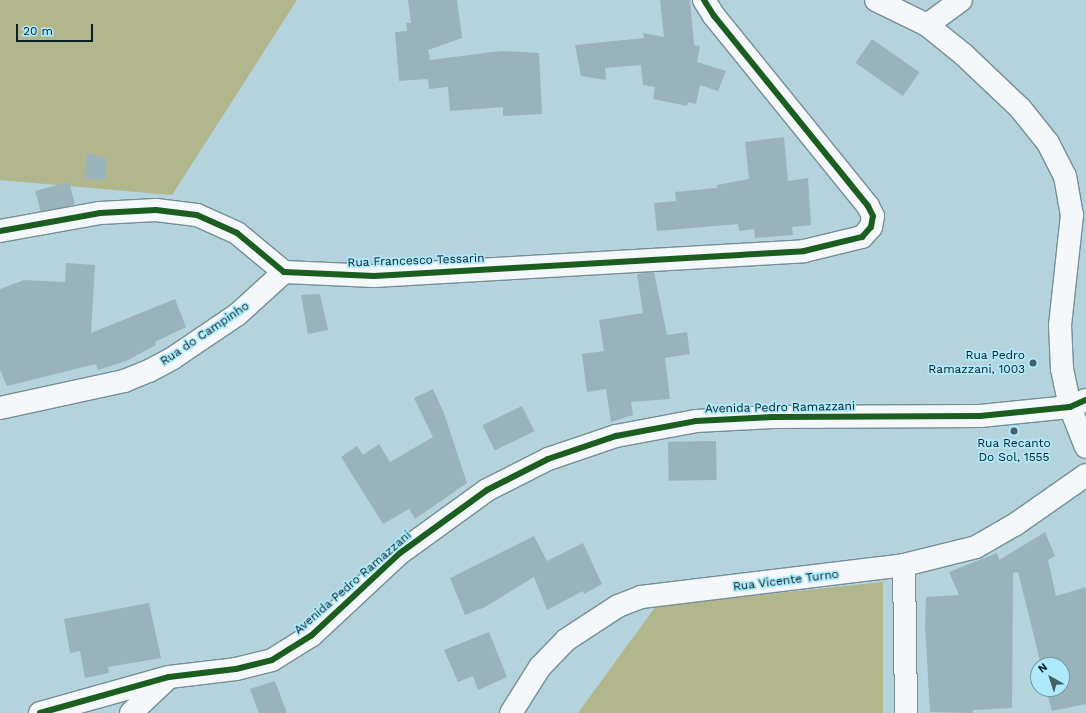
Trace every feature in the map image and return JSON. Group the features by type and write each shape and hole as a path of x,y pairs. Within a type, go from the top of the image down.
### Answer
{"street":[{"name":"Rua Francesco Tessarin","path":"284,272 374,276 804,251 862,237 871,227 873,216 868,206 719,22 704,0"},
{"path":"876,0 927,25 963,54 1020,108 1048,143 1065,176 1072,215 1060,325 1062,369 1078,404 1086,447"},
{"path":"927,25 961,0"},
{"path":"0,231 100,214 156,210 197,215 237,233 284,272"},
{"name":"Rua do Campinho","path":"0,408 124,380 149,371 173,358 238,314 284,272"},
{"name":"Avenida Pedro Ramazzani","path":"40,713 169,677 236,669 278,656 312,635 400,553 487,490 548,460 616,436 704,421 773,417 980,416 1078,404"},
{"name":"Rua Vicente Turno","path":"512,713 540,667 566,640 618,606 641,597 904,565 976,547 1016,524 1086,475"},
{"path":"904,565 906,713"},
{"path":"131,713 169,677"}],"green space":[{"path":"0,0 297,0 172,195 0,180"},
{"path":"883,582 883,713 578,713 656,606"}],"building":[{"path":"408,0 457,0 462,38 428,50 430,60 501,51 539,53 542,114 503,116 503,107 450,111 448,87 429,89 428,79 399,81 395,32 407,31 406,23 411,23"},
{"path":"660,0 690,0 694,45 700,46 697,62 726,71 718,91 700,85 696,104 688,102 687,106 653,99 655,87 643,85 641,65 605,68 606,80 581,76 575,45 644,38 643,33 664,37"},
{"path":"872,39 920,72 903,96 855,63"},
{"path":"784,137 788,181 808,178 811,225 792,227 793,235 755,238 754,229 739,231 738,224 657,231 654,203 676,201 675,192 717,188 717,185 749,179 745,142"},
{"path":"87,153 106,158 105,180 85,179"},
{"path":"69,182 75,204 41,213 35,191"},
{"path":"66,263 95,265 91,333 175,299 186,327 155,342 156,345 126,361 98,370 96,364 7,386 0,370 0,289 24,280 65,282"},
{"path":"654,272 667,335 687,332 690,354 665,358 670,399 631,402 633,415 611,422 606,389 587,392 582,354 604,351 599,320 643,313 637,274"},
{"path":"320,294 328,330 308,334 301,295"},
{"path":"433,389 444,413 467,483 415,519 409,509 383,524 341,457 357,446 363,455 379,444 390,462 433,437 414,398"},
{"path":"522,406 534,431 495,450 482,425"},
{"path":"716,441 717,480 669,481 668,442"},
{"path":"1045,532 1055,556 1048,560 1056,596 1086,587 1086,704 1052,711 1048,697 1070,697 1070,657 1039,657 1018,572 1013,573 1012,708 973,710 973,713 930,712 925,626 926,597 959,595 949,572 997,553 999,560"},
{"path":"534,536 547,561 583,543 602,584 584,594 583,591 547,610 534,577 485,607 465,615 450,578"},
{"path":"149,603 161,658 108,667 109,673 85,678 80,651 70,653 64,619"},
{"path":"489,632 507,677 478,690 473,676 458,682 444,650"},
{"path":"275,681 287,713 259,713 250,689"}],"cycle path":[{"path":"0,231 100,213 156,210 197,215 237,233 284,272 374,276 804,251 862,237 871,227 873,216 868,206 714,16 704,0"},
{"path":"40,713 169,677 236,669 272,660 312,635 400,553 487,490 548,459 616,436 696,421 773,417 980,416 1070,407 1086,400"}],"place":[{"name":"Rua Pedro Ramazzani, 1003","path":"1033,363"},
{"name":"Rua Recanto Do Sol, 1555","path":"1014,431"}]}
